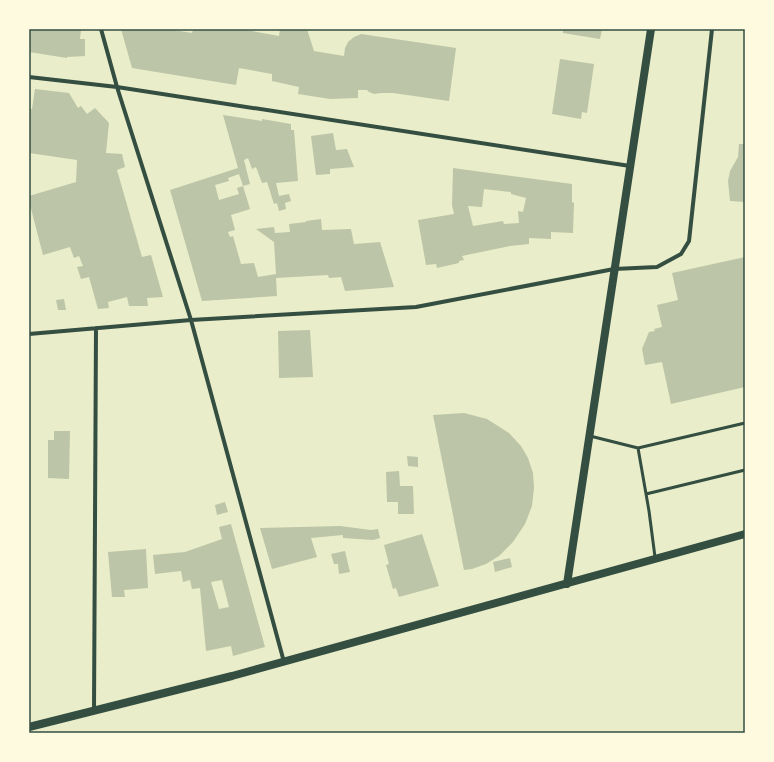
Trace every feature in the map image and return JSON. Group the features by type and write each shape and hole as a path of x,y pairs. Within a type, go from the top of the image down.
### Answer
{"main road":[{"path":"567,584 651,29"},
{"path":"29,727 284,662 745,534"}],"street":[{"path":"101,29 117,87 191,320 284,662"},
{"path":"29,334 191,320 416,307 614,269 657,267 681,254 689,241 712,29"},
{"path":"29,77 117,87 630,166"},
{"path":"94,711 96,328"}],"lane":[{"path":"589,436 638,448 745,423"},
{"path":"638,448 655,559"},
{"path":"646,494 745,470"}],"building":[{"path":"29,29 81,29 80,39 85,39 85,56 67,58 29,52"},
{"path":"121,29 168,29 192,33 193,29 240,29 279,36 280,29 307,29 314,51 344,56 345,48 348,42 361,34 456,48 449,101 393,93 374,94 367,90 358,90 358,98 330,99 298,94 299,87 272,81 272,74 239,68 236,85 132,68"},
{"path":"563,29 602,29 600,39 563,33"},
{"path":"560,59 594,64 587,113 582,112 581,119 552,114"},
{"path":"35,89 69,93 78,108 81,106 87,114 95,108 109,123 106,153 122,154 125,167 117,170 142,257 151,255 163,297 147,298 148,306 129,306 127,297 108,302 109,308 98,309 89,277 81,279 77,267 83,266 79,256 74,258 70,247 43,255 29,196 76,182 77,160 29,153 29,109 32,109"},
{"path":"223,115 291,124 291,130 294,130 298,181 276,183 279,196 289,194 291,201 285,203 286,209 279,211 277,203 274,204 267,182 262,183 256,167 252,169 248,158 244,160 250,184 243,186 250,209 231,215 235,230 228,232 230,237 233,236 241,264 254,263 258,277 276,274 274,242 256,229 274,227 275,233 290,232 289,224 321,219 322,230 351,229 354,244 380,242 394,287 345,291 341,277 329,278 328,275 276,278 277,296 202,301 170,190 238,168","holes":["239,174 243,186 237,188 239,194 219,200 215,185 229,181 228,178"]},
{"path":"333,133 336,150 347,149 354,167 330,169 330,174 316,175 311,136"},
{"path":"739,144 745,144 745,202 730,201 728,181 730,171 738,157"},
{"path":"453,168 572,184 572,202 574,203 573,233 551,232 551,239 529,238 529,244 510,246 462,256 464,260 459,261 459,263 437,268 436,264 426,265 418,220 454,214 452,205","holes":["484,189 511,192 511,194 526,198 523,212 518,211 519,223 504,224 503,221 473,226 468,206 482,207"]},
{"path":"745,257 745,387 671,404 662,362 645,365 642,349 649,332 655,331 654,329 662,327 657,305 678,300 672,273"},
{"path":"64,299 66,310 58,310 56,300"},
{"path":"310,330 313,377 279,378 278,331"},
{"path":"464,413 487,419 509,433 521,446 528,458 533,473 534,488 532,506 525,524 513,542 499,556 486,564 464,570 433,415"},
{"path":"54,431 70,431 69,479 48,478 48,440 54,440"},
{"path":"407,456 418,457 418,467 408,466"},
{"path":"399,471 400,486 413,486 414,514 398,514 398,502 387,502 386,472"},
{"path":"225,502 228,512 217,515 215,505"},
{"path":"231,524 265,647 233,656 231,646 206,651 200,588 192,589 190,580 183,582 181,571 155,574 153,555 185,552 222,539 219,527","holes":["222,580 229,607 219,609 211,582"]},
{"path":"340,526 371,530 378,529 380,538 373,540 343,538 343,535 311,538 317,557 272,569 260,528"},
{"path":"422,534 439,586 399,597 396,588 393,589 386,565 389,564 384,545"},
{"path":"146,549 148,588 124,590 125,597 112,597 108,552"},
{"path":"345,551 350,572 339,574 338,564 334,564 331,554"},
{"path":"510,558 512,567 495,572 493,562"}]}
